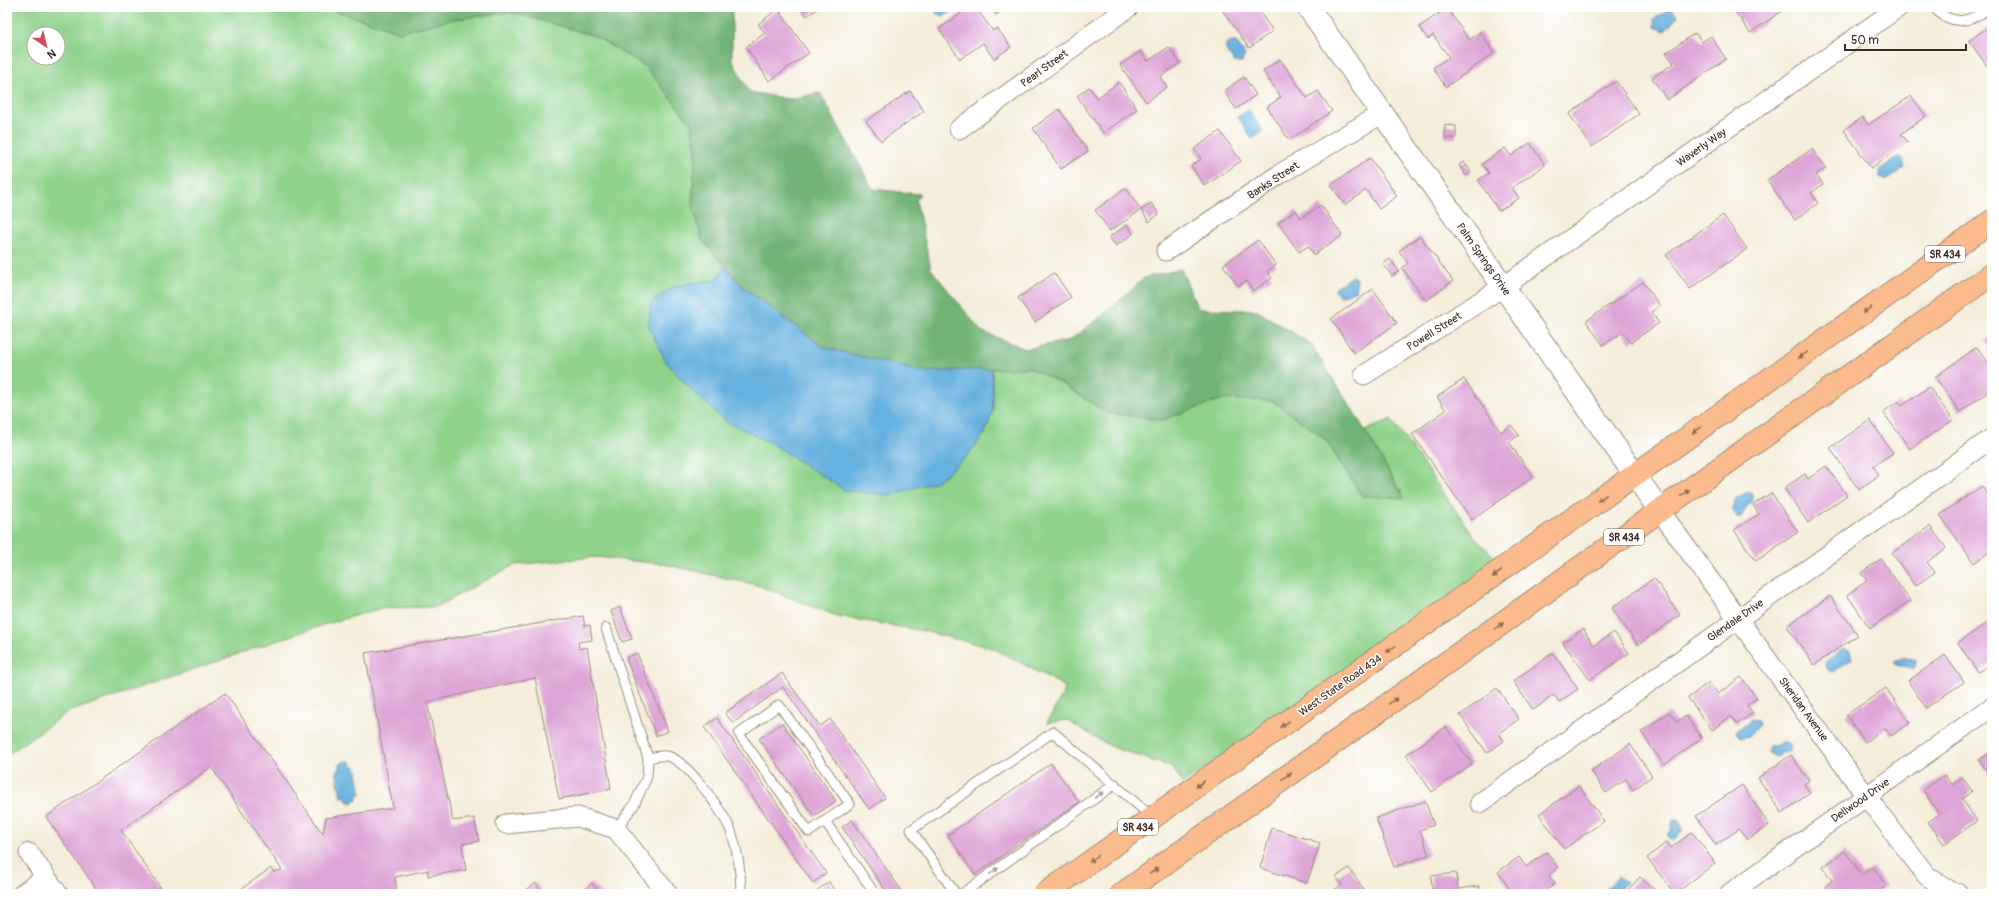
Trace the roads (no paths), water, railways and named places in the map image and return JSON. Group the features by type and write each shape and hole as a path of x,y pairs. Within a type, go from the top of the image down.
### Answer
{"main road":[{"name":"SR 434","path":"1634,475 1992,221"},
{"name":"SR 434","path":"1122,894 1992,274"},
{"name":"West State Road 434","path":"1045,894 1634,475"}],"street":[{"name":"Pearl Street","path":"960,129 1128,7"},
{"name":"Palm Springs Drive","path":"1308,7 1660,512"},
{"name":"Waverly Way","path":"1503,287 1899,7"},
{"name":"Banks Street","path":"1166,252 1280,174 1383,113"},
{"name":"Powell Street","path":"1364,375 1503,287"},
{"name":"Glendale Drive","path":"1480,803 1992,438"},
{"name":"Sheridan Avenue","path":"1660,512 1866,796 1927,876 1952,892 1959,894"},
{"name":"Dellwood Drive","path":"1729,894 1992,707"},
{"path":"506,824 578,817 616,829 668,894"},
{"path":"29,853 58,894"},
{"path":"22,894 46,877"}],"lane":[{"path":"1933,7 1943,17 1960,22 1979,16 1991,7"},
{"path":"606,628 648,758 647,777 634,805 616,829"},
{"path":"779,705 850,804 825,821 809,832 739,734 779,705"},
{"path":"956,894 911,830 1053,732 1152,817"},
{"path":"648,758 667,756 674,760 687,768 708,794 730,830 740,863 741,894"},
{"path":"962,894 1115,784"},
{"path":"825,821 875,894"}],"water":[{"path":"934,7 952,7 950,13 943,16 936,13"},
{"path":"1671,8 1678,16 1665,31 1655,27 1654,19"},
{"path":"1230,42 1236,42 1245,55 1242,62 1234,62 1226,50 1226,45"},
{"path":"1249,110 1263,132 1252,139 1238,117"},
{"path":"1897,157 1903,160 1905,167 1886,181 1880,177 1879,170"},
{"path":"725,266 743,287 823,347 924,372 992,369 993,410 984,435 965,458 937,481 890,495 846,491 769,442 726,421 692,391 666,362 649,327 650,304 673,286 716,280"},
{"path":"1352,276 1357,279 1356,290 1342,296 1338,295 1335,291 1336,287"},
{"path":"1747,492 1753,494 1753,500 1747,506 1741,517 1736,517 1732,510 1735,499"},
{"path":"1843,648 1850,651 1852,659 1832,672 1827,669 1825,663"},
{"path":"1905,657 1916,660 1915,667 1912,669 1904,665 1895,665 1894,661"},
{"path":"1751,719 1758,721 1759,726 1749,736 1741,738 1736,733 1738,729 1746,725"},
{"path":"1782,742 1790,745 1791,749 1789,752 1782,753 1776,757 1768,753 1769,746 1777,746"},
{"path":"346,761 351,762 353,767 356,766 361,794 358,795 357,799 352,803 347,801 345,796 341,797 336,770 340,770 340,764"},
{"path":"1673,819 1679,821 1683,830 1673,841 1669,839 1667,835 1671,829"},
{"path":"1618,876 1626,882 1616,894 1609,894 1605,891"}]}
